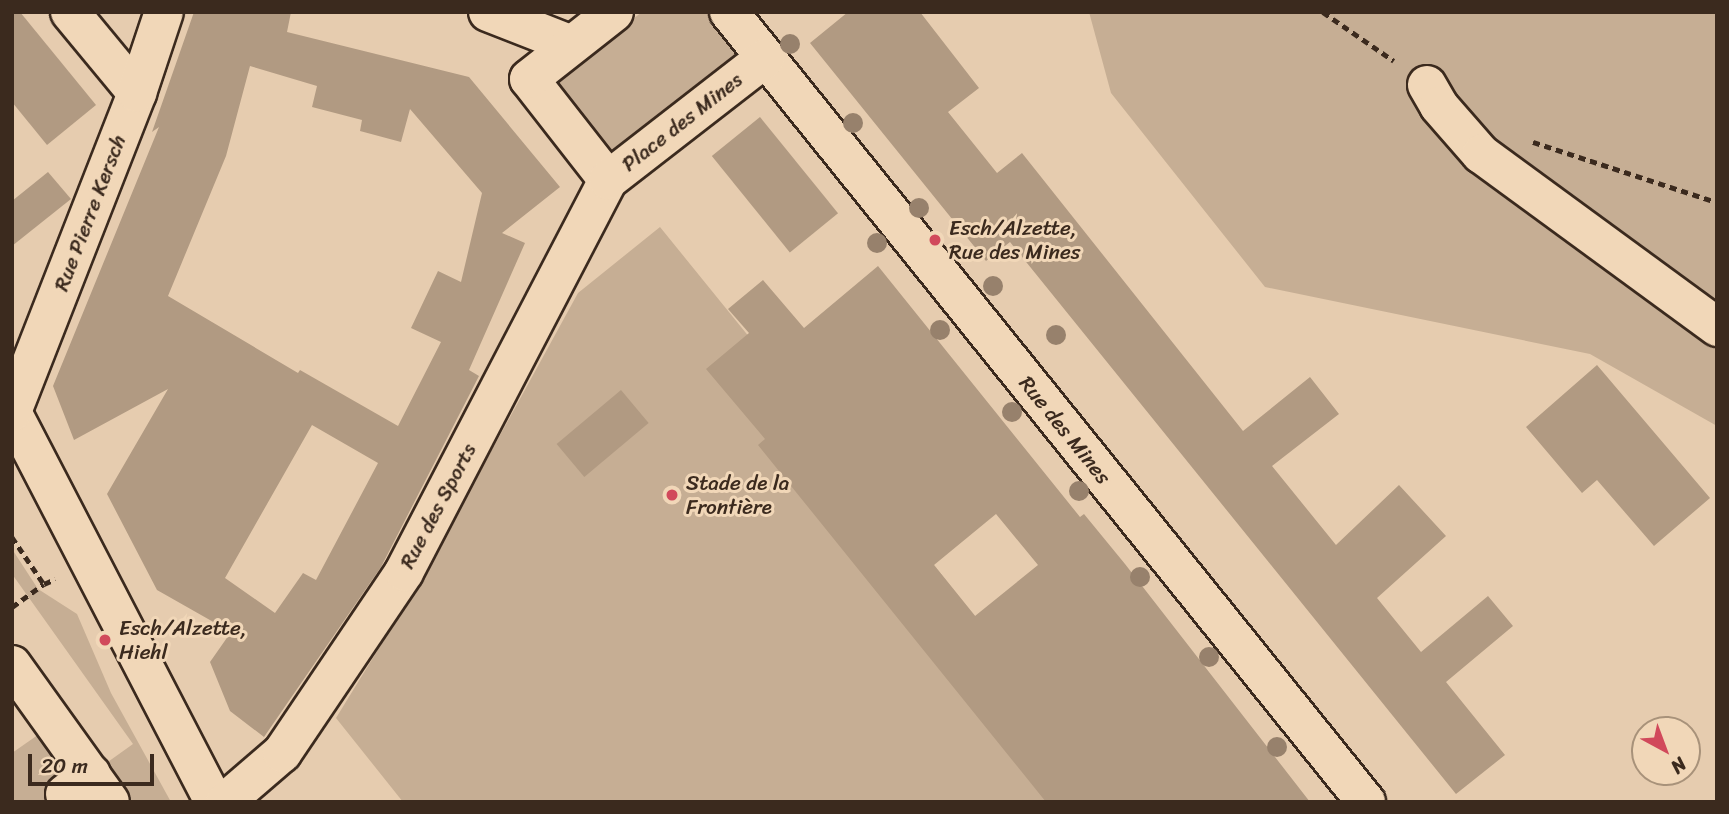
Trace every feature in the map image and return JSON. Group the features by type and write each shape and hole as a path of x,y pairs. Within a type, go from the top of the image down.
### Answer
{"street":[{"path":"70,12 137,93"},
{"name":"Rue Pierre Kersch","path":"12,412 137,93 164,12"},
{"path":"488,12 572,45"},
{"name":"Place des Mines","path":"614,12 529,79 608,180 765,58 729,12"},
{"name":"Rue des Mines","path":"765,58 1366,802"},
{"path":"1427,85 1439,106 1481,154 1717,327"},
{"name":"Rue des Sports","path":"225,802 282,753 404,572 608,180"},
{"path":"12,412 214,802"},
{"path":"12,664 89,790"}],"path":[{"path":"1323,12 1427,85"},
{"path":"1481,154 1538,141 1717,202"},
{"path":"12,607 44,584"}],"shaded area":[{"path":"642,12 709,12 742,55 611,157 552,82"},
{"path":"1089,12 1717,12 1717,426 1590,354 1265,287 1111,93"},
{"name":"Stade de la Frontière","path":"660,227 1126,802 403,802 336,718 419,583 578,293"},
{"path":"12,549 38,589 77,614 111,693 171,802 12,802 12,753 55,723 91,774 133,744 12,574"}],"building":[{"path":"12,12 20,12 96,105 47,145 12,102"},
{"path":"194,12 291,12 287,32 469,77 560,187 502,233 525,243 469,370 479,376 381,567 264,737 230,711 210,662 231,632 157,590 107,494 168,389 74,440 53,386 159,127 152,132","holes":["250,66 317,86 312,107 362,120 360,131 401,142 410,109 482,193 461,282 438,271 411,328 441,342 398,426 300,370 298,373 168,296 226,156","312,425 378,463 316,580 303,573 275,613 225,578"]},
{"path":"848,12 920,12 979,88 948,112 997,173 1022,153 1243,431 1310,377 1339,414 1272,466 1336,545 1399,485 1446,536 1377,598 1421,652 1488,596 1513,626 1446,682 1505,755 1456,794 1010,242 986,261 810,43"},
{"path":"760,117 838,213 790,252 712,156"},
{"path":"48,172 71,199 12,246 12,201"},
{"path":"878,266 1080,517 1084,514 1125,564 1310,802 1046,802 758,445 765,439 706,369 749,333 728,309 763,280 804,328","holes":["996,514 1038,565 975,616 934,565"]},
{"path":"1597,365 1710,498 1654,546 1597,480 1582,493 1526,427"},
{"path":"621,390 649,423 584,477 557,444"}],"place":[{"name":"Esch/Alzette, Rue des Mines","path":"935,240"},
{"name":"Stade de la Frontière","path":"672,495"},
{"name":"Esch/Alzette, Hiehl","path":"105,640"}]}
